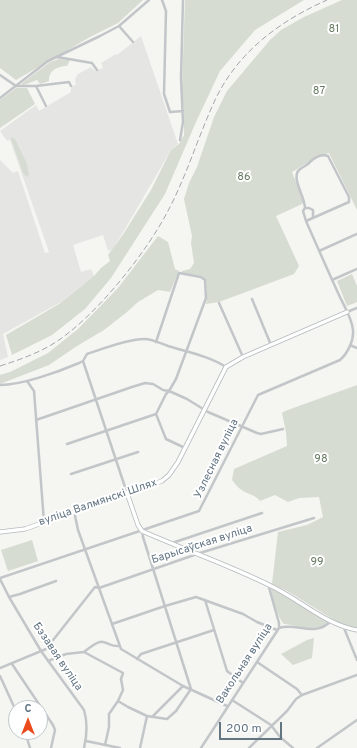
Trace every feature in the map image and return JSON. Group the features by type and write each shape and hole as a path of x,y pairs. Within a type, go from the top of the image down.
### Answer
{"main road":[{"path":"226,367 243,357 347,312"},
{"name":"вуліца Валмянскі Шлях","path":"0,532 25,528 162,481 176,467 226,367"},
{"path":"127,493 138,525 142,531 268,584 344,628 357,630"}],"street":[{"path":"0,98 37,69 57,56 119,26 149,0"},
{"path":"162,0 166,11 164,94 170,112 183,111"},
{"path":"180,140 183,122 181,78 183,0"},
{"path":"119,26 133,42"},
{"path":"57,56 92,63 97,70"},
{"path":"0,75 16,86 36,86 69,82 71,86"},
{"path":"36,86 46,106"},
{"path":"306,222 349,202 349,197 328,156 320,156 306,166 300,168 296,173 296,180 305,201 305,208 303,212 306,222 347,312 353,332 350,345 357,348"},
{"path":"305,208 313,210 313,218"},
{"path":"319,251 357,234"},
{"path":"332,280 357,269"},
{"path":"67,444 156,414 166,394 176,379 206,298 205,280 201,277 179,273 156,342"},
{"path":"252,299 271,345"},
{"path":"219,303 243,357"},
{"path":"347,312 357,308"},
{"path":"0,385 27,381 83,361 87,354 142,339 187,352 226,367"},
{"name":"Узлесная вуліца","path":"0,579 199,511 258,395 340,360 345,355 350,345"},
{"path":"83,361 127,493"},
{"path":"27,381 34,391 44,522"},
{"path":"36,420 146,384 153,384 163,390 187,399 205,409 261,434 283,429"},
{"path":"156,414 166,439 185,448"},
{"path":"72,474 138,452"},
{"path":"74,511 78,530 86,549 119,646 123,651 183,686 227,706"},
{"path":"172,543 262,513"},
{"name":"Барысаўская вуліца","path":"99,588 133,577 153,568 314,518"},
{"path":"142,531 191,689"},
{"name":"Бэзавая вуліца","path":"0,579 41,651 84,710 87,723 84,748"},
{"path":"9,597 56,581"},
{"path":"0,668 46,649 98,583"},
{"name":"Вакольная вуліца","path":"200,748 278,629 279,623 268,584"},
{"path":"95,587 99,588"},
{"path":"112,624 193,597 243,614 257,622 278,629 290,625 312,629 323,627 331,621"},
{"path":"205,600 227,671 243,683"},
{"path":"344,628 357,660"},
{"path":"137,659 144,653 214,630"},
{"path":"48,661 66,654 84,652 103,641 112,646 119,646"},
{"path":"84,652 123,673 121,679 123,690 118,701 109,714 109,727 105,745"},
{"path":"257,662 302,695"},
{"path":"12,664 53,724 55,730 51,748"},
{"path":"249,748 287,711 296,699 302,695 357,675"},
{"path":"0,676 11,700"},
{"path":"153,716 183,686"},
{"path":"118,701 147,716 167,719 173,715 191,689"},
{"path":"232,700 271,725 280,737 293,748"},
{"path":"140,748 147,716"},
{"path":"317,748 357,720"},
{"path":"86,741 120,748"}],"shaded area":[{"path":"141,36 178,144 171,150 112,250 108,251 103,235 73,245 81,272 91,269 94,276 61,302 3,334 8,357 0,360 0,160 13,173 18,171 45,253 49,252 10,140 7,141 0,131 36,105 39,111 71,92 71,86 76,85 75,79 78,74 91,67 95,71 103,68 101,63 116,54 117,55"}],"green space":[{"path":"0,0 143,0 118,23 90,37 16,80 0,68"},
{"path":"185,0 304,0 255,30 220,71 165,194 111,278 85,309 52,335 12,355 6,335 59,304 110,261 108,255 124,233 151,190 171,150 179,144 184,135 182,89"},
{"name":"86","path":"342,0 357,0 357,210 329,153 318,156 292,172 304,202 276,216 299,266 294,274 219,302 206,304 206,280 202,276 181,273 182,271 190,269 194,263 191,243 192,236 184,199 189,183 197,167 214,117 227,91 270,40 281,30 304,17"},
{"path":"59,59 70,60 67,66 57,68 50,74 49,81 40,84 37,80 24,85 21,84 50,62"},
{"path":"16,88 27,88 35,104 0,128 0,100"},
{"path":"12,137 15,139 27,164 29,175 27,177 23,173 11,139"},
{"path":"158,236 168,242 175,269 179,271 170,292 158,290 138,302 104,330 49,365 0,384 0,375 10,372 48,353 78,329 118,288"},
{"path":"352,274 357,286 357,302 347,306 337,281"},
{"path":"357,385 357,629 339,623 289,592 272,584 278,532 307,525 323,517 319,497 299,498 288,502 275,495 260,501 255,496 241,490 232,480 234,469 287,446 282,413"},
{"path":"32,540 38,561 8,571 1,550"},
{"path":"271,588 327,620 327,623 317,628 306,628 284,624 275,607"},
{"path":"314,638 312,658 293,665 281,654 307,640"}],"railway":[{"path":"0,366 22,359 56,342 88,316 104,299 149,243 170,207 216,98 225,81 236,66 262,39 277,28 310,8 327,0"}],"park label":[{"name":"81","path":"334,30"},
{"name":"87","path":"319,92"},
{"name":"98","path":"321,460"},
{"name":"99","path":"317,563"}]}
